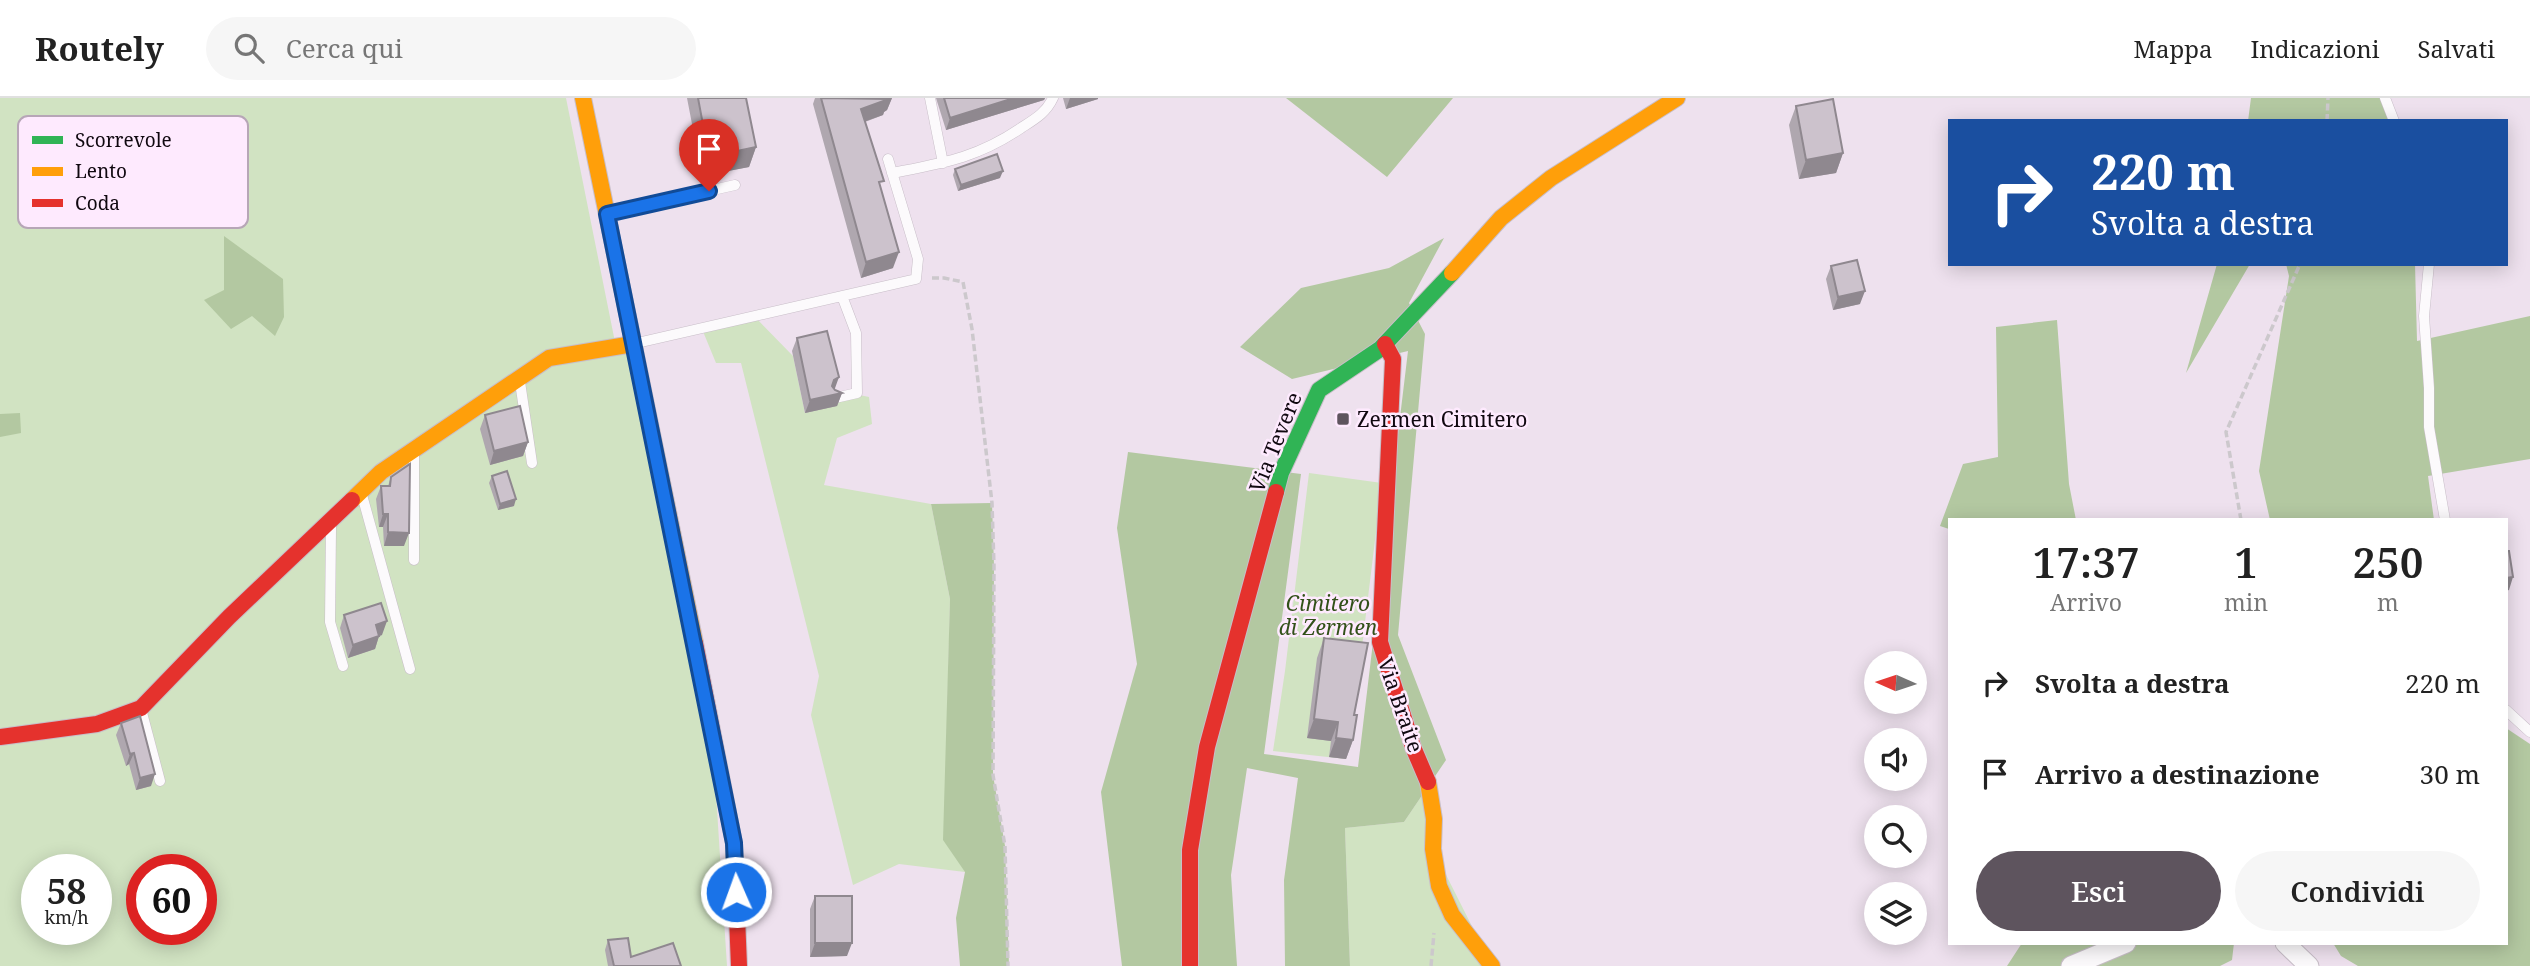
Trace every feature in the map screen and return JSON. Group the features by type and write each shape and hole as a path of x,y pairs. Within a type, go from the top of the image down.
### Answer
{"main road":[{"path":"583,98 734,843 739,966"},
{"name":"Via Tevere","path":"1190,966 1190,850 1207,747 1281,473 1319,390 1385,344 1501,218 1551,178 1677,98"},
{"path":"0,737 97,724 141,708 229,617 381,472 549,358 634,344"},
{"name":"Via Braite","path":"1385,344 1393,359 1380,642 1413,747 1427,776 1434,819 1433,849 1439,886 1452,915 1492,966"}],"street":[{"path":"2071,966 2121,945"},
{"path":"2287,945 2309,966"}],"lane":[{"path":"930,98 943,163"},
{"path":"892,173 959,160 997,144 1047,110 1053,98"},
{"path":"2385,98 2392,119"},
{"path":"634,344 916,279 918,259 888,159"},
{"path":"607,214 735,185"},
{"path":"2428,266 2424,316 2429,426 2445,518"},
{"path":"835,398 857,393 856,333 842,296"},
{"path":"519,378 533,463"},
{"path":"414,450 414,560"},
{"path":"361,491 410,669"},
{"path":"331,520 330,621 343,666"},
{"path":"141,708 160,780"},
{"path":"2508,712 2530,732"}],"path":[{"path":"2327,119 2328,98"},
{"path":"2241,518 2226,432 2299,266"},
{"path":"916,279 944,278 963,282 972,329 992,503 993,775 1005,846 1008,966"}],"green space":[{"path":"0,98 566,98 616,347 633,344 712,731 727,966 0,966"},
{"path":"1286,98 1453,98 1387,177"},
{"path":"2251,98 2385,98 2393,119 2248,119"},
{"path":"224,236 283,279 284,317 275,336 252,316 231,329 204,300 224,290"},
{"path":"1444,238 1409,303 1425,334 1398,635 1446,760 1404,822 1345,828 1350,966 1285,966 1284,880 1298,778 1247,768 1231,875 1237,966 1122,966 1101,792 1137,664 1117,528 1128,452 1301,474 1264,754 1358,767 1408,351 1292,379 1240,347 1301,288 1389,268"},
{"path":"2216,266 2249,266 2186,373"},
{"path":"2286,266 2415,266 2417,341 2530,316 2530,459 2428,476 2434,518 2270,518 2259,471 2289,276"},
{"path":"754,316 793,356 805,413 844,396 869,397 872,424 837,438 824,485 931,504 950,599 946,766 965,872 899,864 853,885 811,715 819,676 741,363 716,363 702,329"},
{"path":"2057,320 2069,484 2076,518 1948,518 1948,529 1940,526 1963,464 1998,457 1996,327"},
{"path":"20,413 21,433 0,437 0,414"},
{"name":"Cimitero di Zermen","path":"1309,473 1382,483 1346,759 1273,751"},
{"path":"992,503 993,775 1005,846 1009,966 960,966 956,918 965,872 943,840 950,599 931,504"},
{"path":"2508,729 2530,744 2530,966 2358,966 2341,956 2334,945 2508,945"},
{"path":"1429,785 1433,849 1492,966 1350,966 1345,828 1404,822"},
{"path":"2021,945 2234,945 2232,960 2220,966 2007,966"}],"building":[{"path":"698,98 746,98 756,147 709,157"},
{"path":"821,98 889,99 861,109 884,181 879,182 899,252 866,262"},
{"path":"944,98 1014,98 950,118"},
{"path":"1833,99 1843,153 1806,160 1796,106"},
{"path":"997,154 1003,171 961,185 955,169"},
{"path":"1857,260 1865,291 1838,297 1831,266"},
{"path":"827,331 839,377 834,380 832,386 842,393 810,400 797,338"},
{"path":"520,406 528,442 494,451 485,415"},
{"path":"410,464 409,533 388,532 388,514 383,514 381,486 390,486 391,477"},
{"path":"507,471 516,499 500,504 492,476"},
{"path":"2508,551 2509,551 2513,577 2508,578"},
{"path":"381,603 387,621 376,625 379,636 353,645 344,615"},
{"path":"1324,638 1368,643 1354,715 1357,715 1353,740 1336,738 1338,722 1314,719"},
{"path":"140,716 155,774 140,778 134,753 130,754 121,723"},
{"path":"815,896 852,896 852,943 815,943"},
{"path":"628,938 631,957 673,943 681,966 614,966 608,940"}],"traffic: fast":[{"path":"1276,492 1281,473 1319,390 1380,349 1452,273"}],"traffic: slow":[{"path":"583,98 695,643"},
{"path":"1452,273 1501,218 1551,178 1677,98"},
{"path":"352,500 381,472 549,358 633,344"},
{"path":"1428,782 1439,886 1452,915 1492,966"}],"traffic: jam":[{"path":"1385,344 1393,359 1380,642 1413,747 1428,782"},
{"path":"1190,966 1190,850 1207,747 1276,492"},
{"path":"0,737 97,724 141,708 229,617 352,500"},
{"path":"695,643 734,843 739,966"}],"place":[{"name":"Zermen Cimitero","path":"1343,419"}],"route":[{"path":"709,191 607,214 734,843 736,892"}]}
